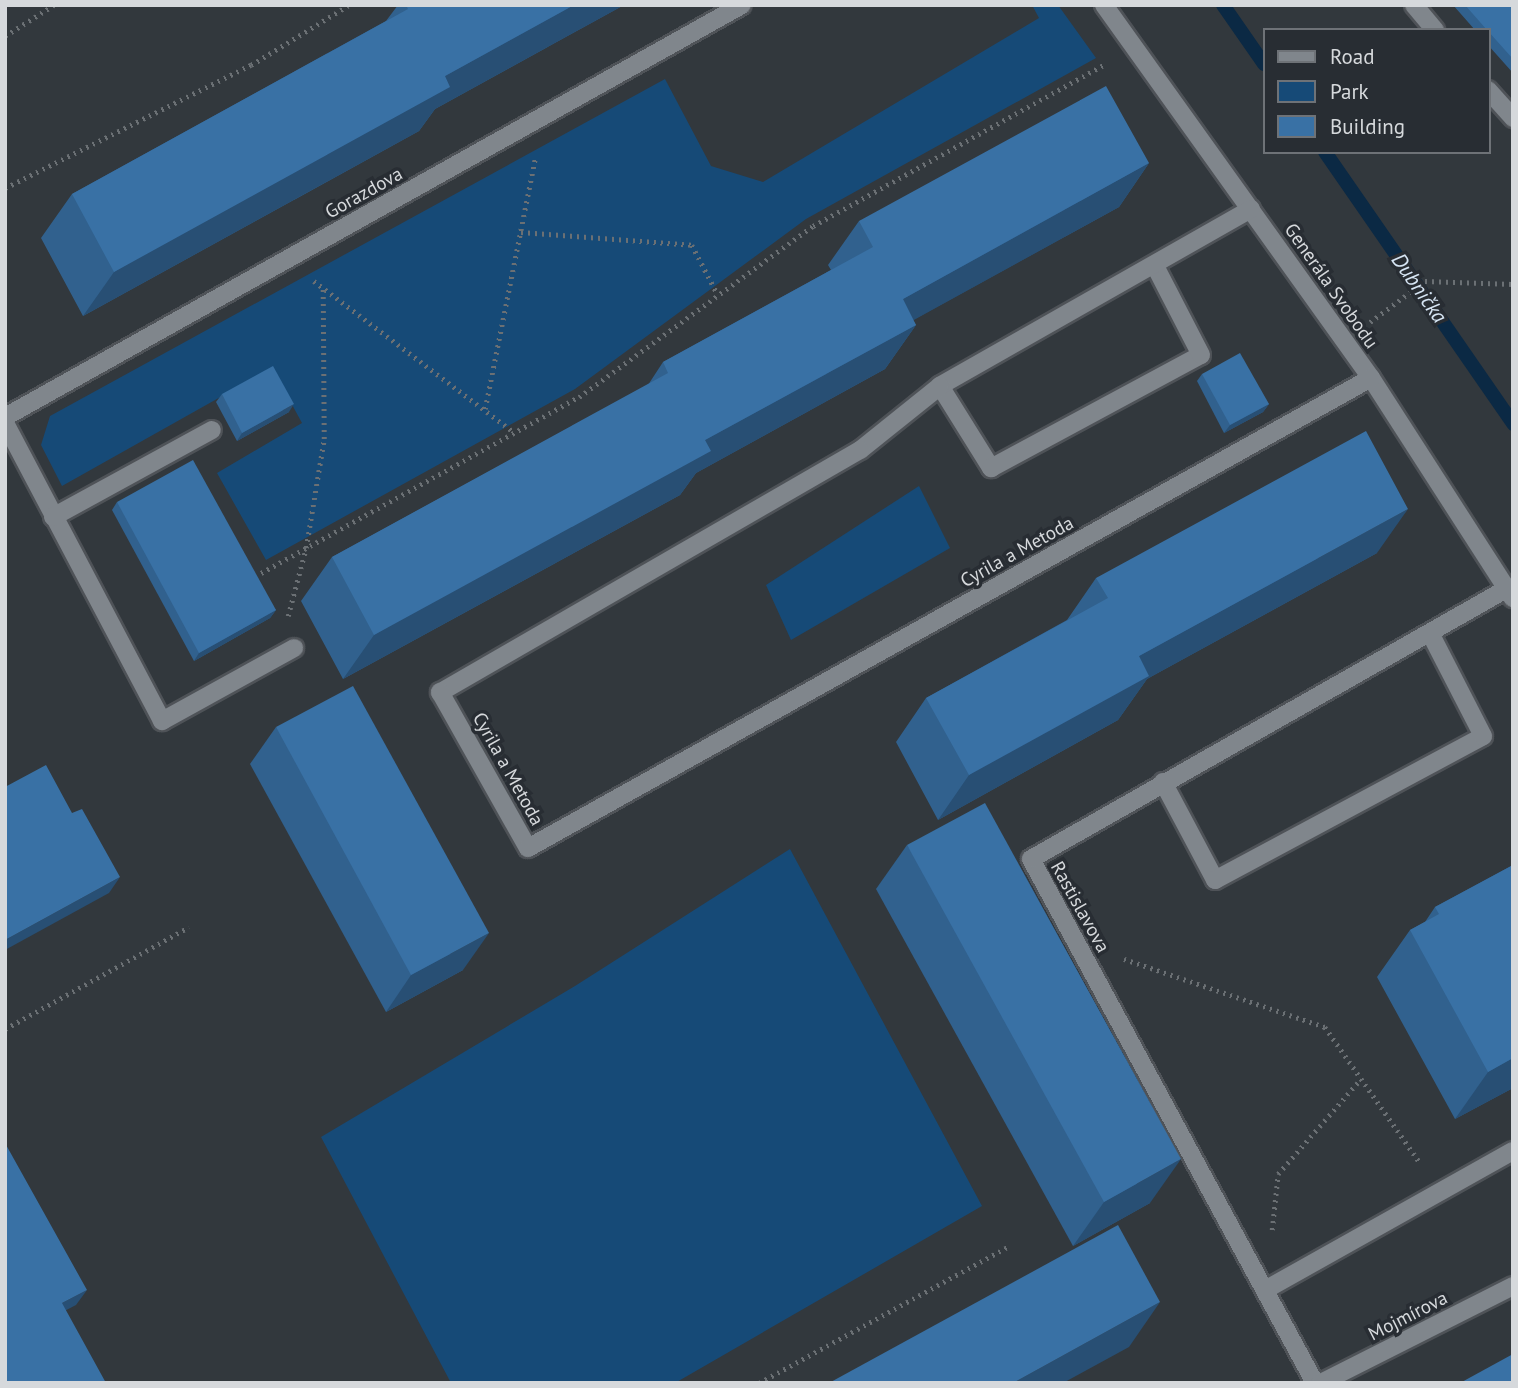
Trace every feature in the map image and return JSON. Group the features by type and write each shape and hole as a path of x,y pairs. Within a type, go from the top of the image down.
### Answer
{"street":[{"name":"Gorazdova","path":"5,420 742,5"},
{"name":"Generála Svobodu","path":"1104,5 1371,379 1510,593"},
{"path":"1414,5 1433,28"},
{"path":"1490,92 1513,118"},
{"name":"Cyrila a Metoda","path":"1251,209 1156,266 940,386 860,450 440,692 528,848 1371,379"},
{"path":"940,386 991,468 1201,355 1156,266"},
{"path":"5,420 53,517 162,721 294,648"},
{"path":"53,517 212,430"},
{"name":"Rastislavova","path":"1315,1383 1031,859 1163,782 1510,593"},
{"path":"1163,782 1216,880 1483,736 1431,635"},
{"path":"1265,1290 1513,1151"},
{"name":"Mojmírova","path":"1321,1383 1513,1286"}],"path":[{"path":"5,36 54,5"},
{"path":"5,188 251,65 349,5"},
{"path":"261,573 512,431 579,397 717,293 813,226 1103,65"},
{"path":"485,409 537,148 526,126"},
{"path":"521,232 692,245 717,293"},
{"path":"292,257 323,288 512,431"},
{"path":"1397,302 1425,281 1513,284"},
{"path":"277,657 306,548 324,439 323,288"},
{"path":"5,1029 189,927"},
{"path":"1076,943 1325,1027 1440,1192"},
{"path":"1265,1290 1279,1174 1361,1079"},
{"path":"759,1383 1009,1246"}],"green space":[{"path":"1032,5 1058,5 1096,58 806,219 575,389 266,560 217,473 302,423 272,368 62,486 41,445 50,416 665,79 711,166 763,182 1039,18"},
{"path":"919,486 950,548 791,640 766,585"},
{"path":"790,849 982,1206 675,1383 451,1383 321,1137 575,986"}],"building":[{"path":"406,5 574,5 445,76 450,87 114,272 72,194 408,9"},
{"path":"1465,5 1513,5 1513,59 1490,33 1490,28 1485,28"},
{"path":"1106,86 1149,163 903,299 916,325 705,440 711,451 374,635 332,557 668,373 663,362 873,247 859,221"},
{"path":"1240,353 1269,404 1230,425 1202,374"},
{"path":"273,366 294,404 242,433 222,394"},
{"path":"1366,431 1408,509 1139,656 1149,676 969,775 926,698 1108,598 1096,578"},
{"path":"193,460 276,610 199,653 117,502"},
{"path":"353,686 489,933 411,975 276,727"},
{"path":"46,765 72,813 82,809 120,877 5,940 5,787"},
{"path":"985,803 1181,1159 1104,1202 907,845"},
{"path":"1513,865 1513,1058 1488,1072 1410,930 1439,914 1435,907"},
{"path":"5,1143 87,1290 62,1303 106,1383 5,1383"},
{"path":"1118,1225 1160,1302 1013,1383 829,1383"},
{"path":"1513,1354 1513,1383 1460,1383"}],"waterway":[{"name":"Dubnička","path":"1223,5 1262,61"},
{"name":"Dubnička","path":"1326,154 1513,424"}]}
